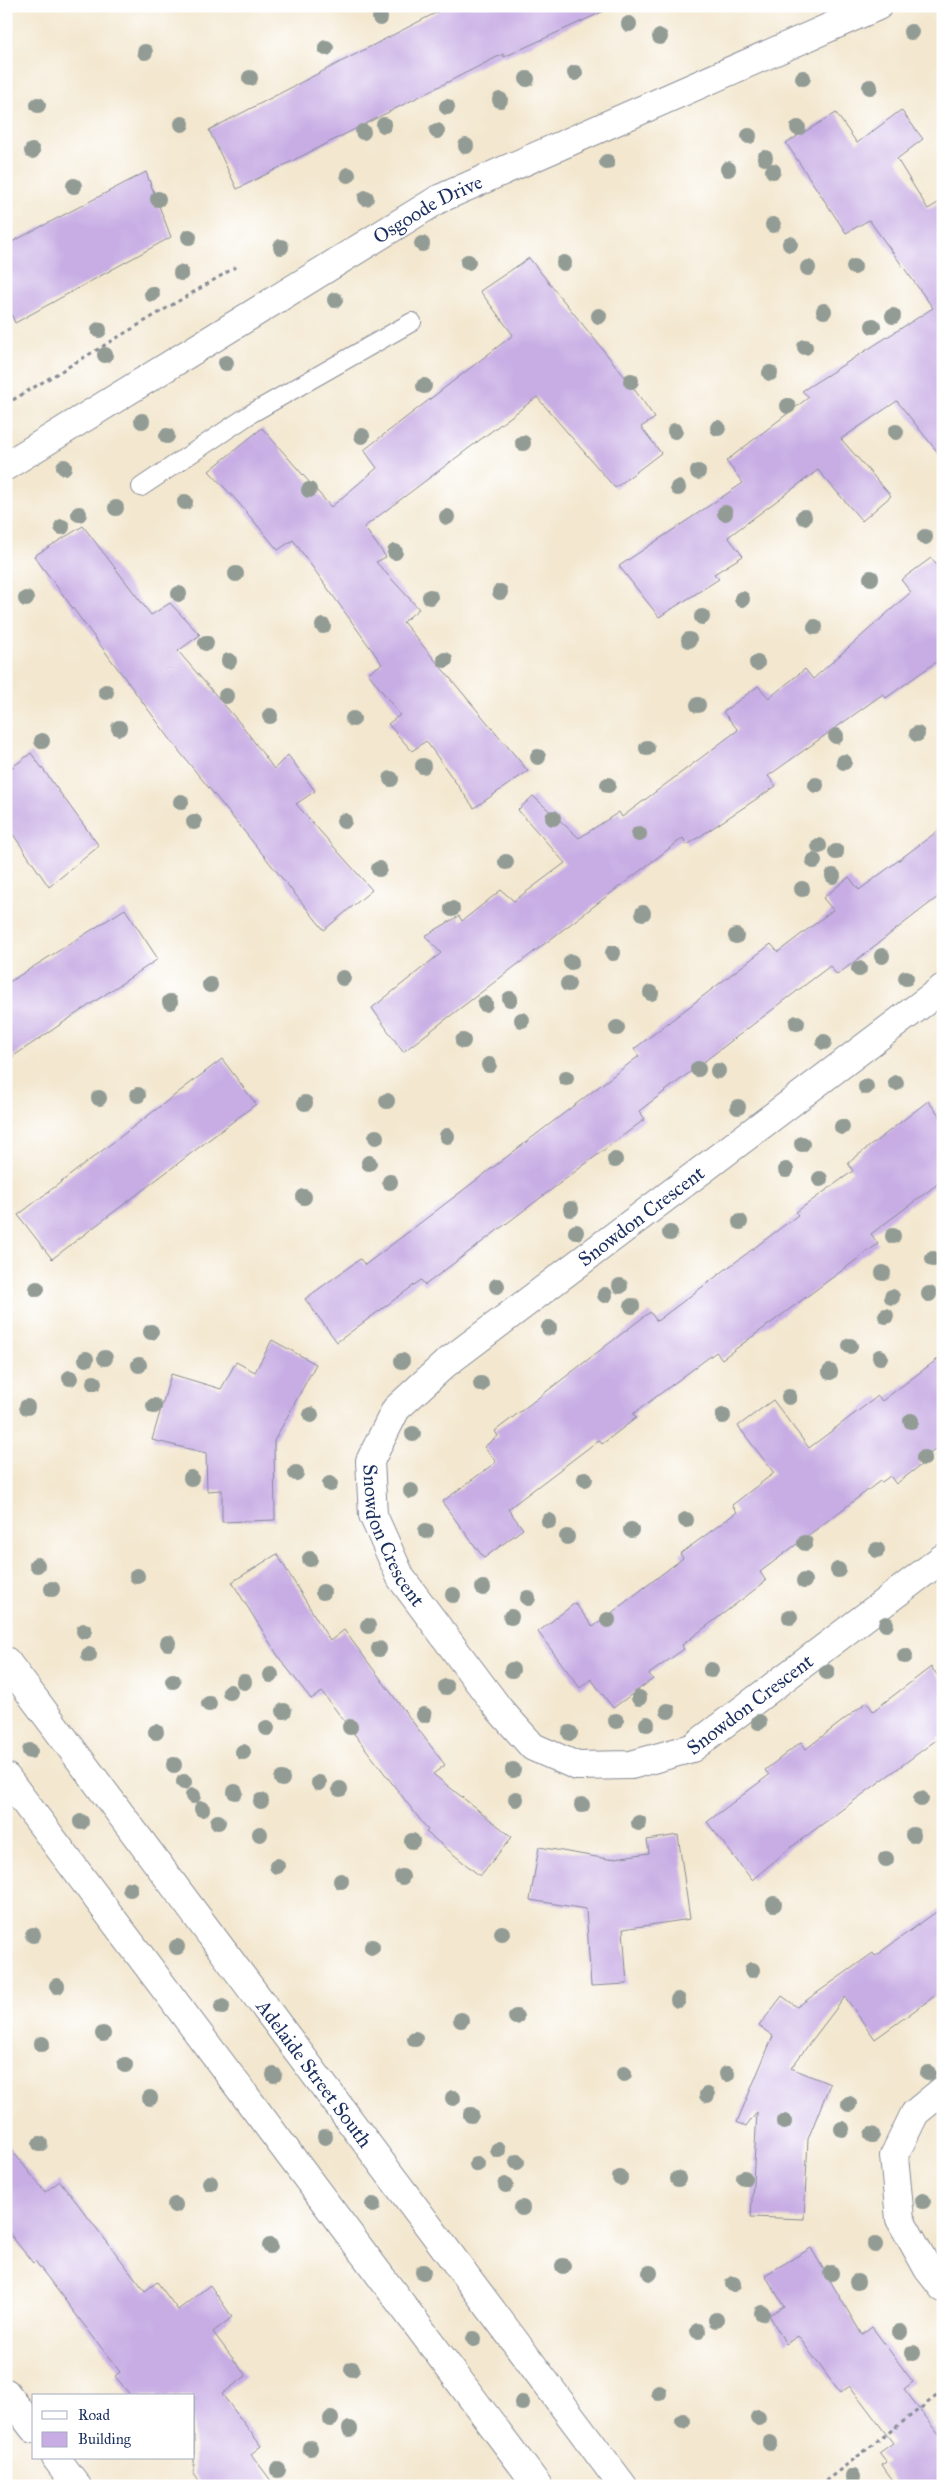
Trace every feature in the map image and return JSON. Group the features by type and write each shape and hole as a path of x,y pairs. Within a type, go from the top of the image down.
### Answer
{"street":[{"name":"Osgoode Drive","path":"6,466 439,199 878,6"},
{"name":"Snowdon Crescent","path":"943,988 445,1364 396,1409 370,1461 373,1515 401,1578 499,1709 533,1746 577,1766 630,1765 692,1748 943,1558"},
{"name":"Adelaide Street South","path":"6,1661 623,2486"},
{"path":"6,1778 538,2486"},
{"path":"943,2090 915,2113 894,2156 900,2219 928,2270 943,2288"},
{"path":"6,2393 32,2426"},
{"path":"58,2460 77,2486"}],"lane":[{"path":"141,487 252,414 412,322"}],"path":[{"path":"6,404 239,265"},
{"path":"819,2486 943,2391"}],"building":[{"path":"449,6 615,6 504,57 503,54 237,189 209,130"},
{"path":"901,110 923,139 897,159 928,209 943,200 943,459 897,401 841,439 891,496 862,521 818,470 728,537 743,556 714,574 719,579 659,617 619,566 743,483 726,461 809,397 802,391 933,308 869,220 846,233 786,143 836,113 857,143"},
{"path":"146,172 171,237 15,323 6,301 6,245"},
{"path":"529,258 629,382 655,418 641,427 661,453 615,488 537,397 364,527 386,557 376,562 419,609 403,622 528,771 474,808 426,741 412,751 388,724 400,715 368,673 382,664 293,540 278,550 209,471 262,428 331,507 377,468 364,450 513,335 480,291"},
{"path":"83,526 151,615 170,603 200,635 178,651 244,728 274,769 288,755 315,791 296,804 372,890 324,930 179,751 34,556"},
{"path":"931,558 939,568 943,564 943,657 886,698 883,694 768,776 776,786 687,845 683,838 403,1052 372,1008 441,953 425,936 459,916 462,921 501,890 514,901 565,863 518,810 533,796 579,838 619,812 622,817 738,730 723,712 758,686 769,698 805,669 813,679 911,592 901,580"},
{"path":"31,753 99,846 49,887 6,824 6,772"},
{"path":"943,827 943,893 837,975 830,966 639,1111 645,1119 425,1285 421,1280 337,1342 305,1299 360,1259 365,1265 639,1056 634,1049 771,944 778,952 833,910 823,898 849,877 859,890"},
{"path":"125,909 158,959 6,1061 6,984"},
{"path":"222,1059 256,1104 52,1259 18,1215"},
{"path":"928,1101 943,1120 943,1180 871,1234 878,1244 722,1359 716,1352 633,1414 636,1418 602,1444 599,1440 508,1509 523,1529 484,1558 442,1502 496,1462 484,1447 498,1436 495,1431 650,1312 657,1321 798,1215 796,1212 853,1171 848,1163"},
{"path":"272,1340 316,1364 274,1441 275,1520 222,1522 222,1490 207,1491 206,1453 152,1440 171,1374 221,1389 236,1362 255,1372"},
{"path":"943,1355 943,1444 919,1462 921,1465 896,1484 890,1476 882,1482 880,1481 760,1572 766,1581 682,1645 684,1649 649,1674 653,1679 613,1708 591,1679 580,1688 538,1632 575,1603 593,1627 683,1558 680,1554 737,1512 732,1505 774,1473 738,1426 773,1400 809,1448 878,1396 882,1401"},
{"path":"277,1554 330,1641 344,1630 445,1765 433,1774 512,1837 480,1876 426,1832 428,1830 322,1692 311,1699 280,1659 232,1582"},
{"path":"931,1667 943,1682 943,1735 790,1848 752,1880 707,1822 769,1775 765,1770 801,1742 806,1749 867,1702 873,1711"},
{"path":"678,1835 690,1919 623,1929 627,1984 591,1986 586,1909 530,1900 539,1847 608,1859 649,1853 647,1840"},
{"path":"943,1907 943,1990 875,2039 845,1997 791,2068 830,2084 808,2139 804,2219 751,2217 757,2112 746,2127 737,2122 773,2036 759,2026 782,1996 797,2007 873,1953 875,1956"},
{"path":"6,2143 45,2192 60,2181 145,2291 157,2282 178,2310 210,2285 232,2317 213,2332 246,2376 222,2394 261,2446 251,2454 275,2486 202,2486 194,2474 195,2394 129,2394 115,2376 120,2372 35,2261 33,2263 6,2229"},
{"path":"811,2248 862,2335 872,2327 913,2382 904,2389 943,2439 943,2486 897,2486 882,2465 886,2462 879,2453 893,2443 850,2386 840,2393 798,2336 786,2344 769,2315 784,2306 765,2275"}]}
